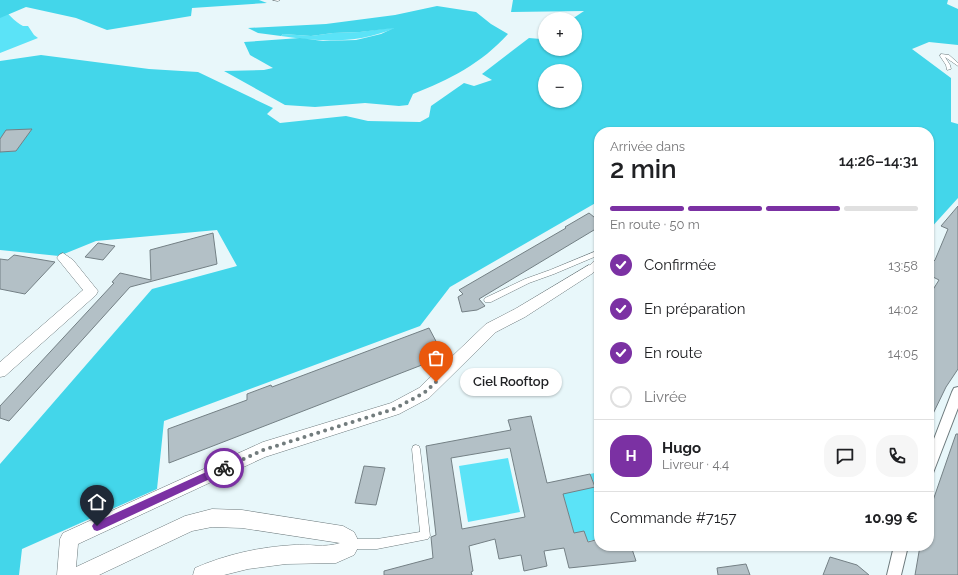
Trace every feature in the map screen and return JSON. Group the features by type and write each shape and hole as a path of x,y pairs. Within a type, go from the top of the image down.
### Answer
{"street":[{"path":"0,371 91,291 69,263 63,258"},
{"path":"66,575 69,539 263,450 394,409 424,393 491,328 520,313 594,265"},
{"path":"934,456 958,392"},
{"path":"79,575 185,524 212,518 242,519 346,535 351,544 348,549 338,554 295,554 237,561 202,575"},
{"path":"894,575 900,551"}],"lane":[{"path":"949,69 942,55 947,56 958,65"},
{"path":"488,300 527,281 594,254"},
{"path":"351,544 378,544 425,536 416,448"}],"shaded area":[{"path":"0,0 259,0 267,3 192,8 191,16 107,30 76,18 26,7 0,18"},
{"path":"513,0 948,0 947,4 958,9 958,45 929,42 912,49 951,78 951,122 958,124 958,198 934,224 934,127 594,127 594,204 450,287 420,326 164,421 157,489 22,549 19,575 0,575 0,464 152,289 237,266 217,230 96,241 59,256 0,250 0,61 41,55 149,69 198,72 273,108 267,114 280,123 346,116 368,121 420,122 429,117 431,106 464,83 474,86 492,80 482,74 529,38 538,39 538,56 582,56 582,12 584,11 511,12"},
{"path":"0,4 20,24 23,26 28,26 38,38 0,53"},
{"path":"437,6 476,12 491,24 508,34 487,54 464,70 452,77 413,94 408,105 399,106 365,103 315,107 285,105 224,71 264,70 273,68 250,55 244,42 300,38 323,41 356,40 381,34 394,28 311,36 283,34 281,36 258,33 248,28 326,24 395,15"},
{"path":"395,28 367,37 353,39 310,40 281,36 283,34 311,36"},
{"path":"508,458 520,512 468,522 459,466"},
{"path":"594,473 594,484 590,474"},
{"path":"559,481 594,486 594,540 588,541 574,533"}],"building":[{"path":"32,129 16,151 0,152 0,139 6,130"},
{"path":"958,206 958,369 946,387 934,412 934,288 939,280 934,278 934,261 948,229 941,226"},
{"path":"589,213 594,217 594,230 479,299 485,306 477,310 462,312 458,297 463,294 459,290 566,228 565,227"},
{"path":"213,233 217,264 130,287 9,421 0,418 0,406 114,283 112,282 120,273 151,280 150,250"},
{"path":"98,243 115,246 103,260 85,257"},
{"path":"14,255 55,262 25,294 0,289 0,259 8,260"},
{"path":"429,328 438,345 421,351 427,363 169,463 168,429 247,400 247,394 271,385 272,387"},
{"path":"531,416 547,483 590,474 594,487 563,494 574,533 584,531 588,542 594,540 594,551 633,551 636,561 569,568 564,548 544,551 547,566 524,571 521,555 499,559 495,539 469,546 473,571 471,572 472,575 384,575 384,571 433,558 431,537 436,535 426,446 511,430 508,420","holes":["510,448 525,517 462,529 451,458"]},
{"path":"956,434 958,434 958,575 915,575 919,551 934,551 934,498"},
{"path":"364,466 385,468 376,505 355,503"},
{"path":"830,557 857,565 869,575 823,575"},
{"path":"746,564 750,575 718,575 717,568"}],"way so far":[{"path":"224,468 263,450 394,409 424,393 436,382"}],"place":[{"name":"Ciel Rooftop","path":"436,382"}],"route":[{"path":"97,526 224,468"}]}
